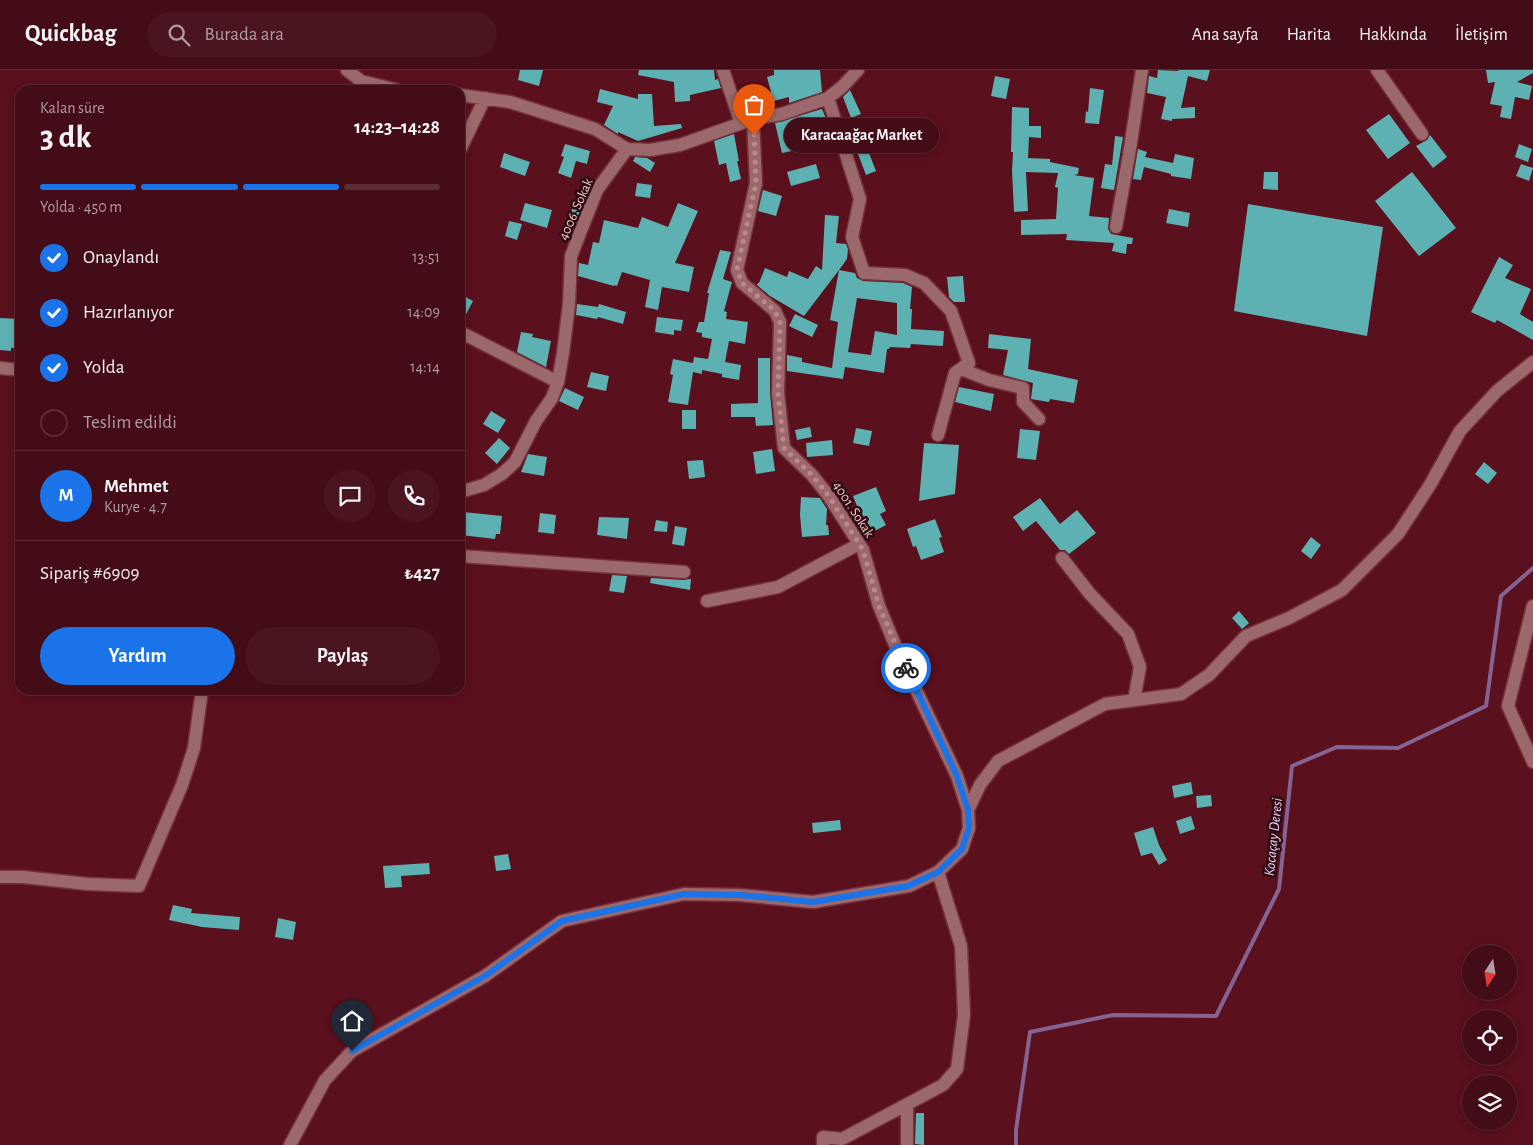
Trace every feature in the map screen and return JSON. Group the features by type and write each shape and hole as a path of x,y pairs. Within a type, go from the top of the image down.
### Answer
{"street":[{"path":"347,70 361,81 377,85"},
{"name":"4001. Sokak","path":"724,70 747,121 756,183 737,270 742,283 775,311 780,322 778,393 784,448 812,475 828,495 863,550 879,606 898,652 957,776 968,810"},
{"path":"465,96 510,102 595,129 627,149 650,150 680,145 747,121 782,114 828,98 842,87 858,70"},
{"path":"1116,227 1142,70"},
{"path":"1378,70 1422,134"},
{"path":"465,140 485,98"},
{"path":"828,98 860,199 852,238 864,272 906,275 924,283 951,311 970,363 956,373 938,435"},
{"name":"4006. Sokak","path":"465,491 484,485 502,474 515,462 536,421 552,398 558,382 563,353 569,304 571,256 597,190 627,149"},
{"path":"465,335 558,382"},
{"path":"290,1145 325,1080 352,1051 485,976 562,921 684,894 740,895 813,902 908,886 938,872 962,849 969,828 968,810 980,785 998,761 1105,704 1181,694 1209,675 1246,636 1289,618 1342,590 1398,534 1430,484 1460,431 1496,391 1533,362"},
{"path":"0,368 15,370"},
{"path":"961,369 989,380 1023,388 1023,402 1039,419"},
{"path":"707,601 778,587 859,544"},
{"path":"465,556 684,572"},
{"path":"1062,558 1090,594 1128,634 1140,667 1134,700"},
{"path":"1533,606 1508,706 1533,762"},
{"path":"0,877 139,886 182,786 194,748 201,695"},
{"path":"822,1145 823,1137 842,1139 943,1085 957,1069 964,1015 961,946 938,872"},
{"path":"907,1104 907,1145"}],"building":[{"path":"520,70 543,70 539,86 518,80"},
{"path":"639,70 714,70 715,80 718,79 721,88 690,95 690,101 675,102 674,82 638,75"},
{"path":"774,70 820,70 822,92 789,103 789,97 747,108 745,100 771,92 767,77 774,75"},
{"path":"1158,70 1210,70 1207,81 1188,76 1181,108 1195,107 1195,118 1172,119 1172,121 1161,119 1166,97 1147,93 1149,76 1157,78"},
{"path":"1486,70 1533,70 1533,73 1517,82 1532,86 1529,100 1515,97 1511,119 1500,117 1502,106 1490,104 1495,82 1488,83"},
{"path":"995,76 1010,79 1006,99 991,96"},
{"path":"1090,88 1104,90 1099,124 1085,123"},
{"path":"600,89 638,99 638,94 652,94 654,126 681,124 682,128 638,141 618,132 618,134 604,125 613,106 597,102"},
{"path":"850,90 861,114 851,118 843,97"},
{"path":"1012,107 1029,108 1029,126 1041,126 1041,138 1029,137 1028,158 1050,159 1050,162 1079,168 1078,174 1074,175 1094,178 1089,216 1109,218 1108,229 1111,234 1133,238 1132,244 1127,244 1126,254 1112,251 1114,243 1066,240 1067,234 1021,235 1021,220 1056,219 1058,188 1055,187 1058,173 1026,172 1028,211 1014,212 1013,152 1011,152"},
{"path":"822,109 827,121 807,128 811,147 782,153 775,123"},
{"path":"1389,114 1410,143 1388,159 1366,130"},
{"path":"857,122 876,171 866,175 847,125"},
{"path":"734,134 741,179 730,182 726,163 719,165 714,141"},
{"path":"1430,135 1447,157 1433,168 1416,146 1427,140"},
{"path":"1115,136 1123,137 1114,190 1101,188 1105,164 1112,165"},
{"path":"565,144 590,151 587,164 576,161 571,178 558,173 564,157 561,156"},
{"path":"1519,144 1532,149 1528,162 1515,157"},
{"path":"1138,149 1147,152 1145,157 1173,163 1175,154 1194,158 1191,179 1171,176 1171,174 1144,167 1141,180 1133,179"},
{"path":"504,153 530,162 525,176 500,167"},
{"path":"635,157 647,158 655,163 650,172 633,161"},
{"path":"816,164 820,178 791,186 787,172"},
{"path":"1521,164 1533,168 1529,181 1516,176"},
{"path":"1264,172 1278,172 1278,190 1263,189"},
{"path":"1412,172 1456,228 1419,256 1375,201"},
{"path":"637,183 652,185 650,198 635,196"},
{"path":"763,190 782,196 776,216 758,211"},
{"path":"576,198 584,201 575,223 568,220"},
{"path":"525,203 552,210 547,228 520,220"},
{"path":"678,203 698,211 675,263 694,267 689,292 662,287 658,310 645,307 650,280 622,272 617,286 614,286 578,276 579,263 588,265 593,242 599,243 604,220 638,228 642,217 668,227"},
{"path":"1248,204 1383,227 1367,336 1234,311"},
{"path":"1169,209 1190,213 1188,227 1166,223"},
{"path":"825,215 839,216 836,243 846,244 848,249 847,259 804,316 770,296 757,285 765,268 787,277 789,271 808,279 816,266 822,270"},
{"path":"509,221 522,224 517,240 505,236"},
{"path":"720,250 731,252 723,279 732,282 724,311 727,312 726,319 748,322 745,344 729,341 725,362 741,365 739,380 722,377 722,374 702,370 702,374 693,372 688,405 668,402 673,375 670,374 673,359 693,363 694,357 708,359 712,339 702,337 702,333 696,332 699,322 704,322 709,293 707,293"},
{"path":"1499,257 1513,265 1505,278 1531,289 1520,314 1533,322 1533,340 1497,320 1495,323 1471,312"},
{"path":"839,270 855,273 857,278 863,281 903,283 912,287 911,329 944,331 943,346 911,344 910,348 890,347 887,349 884,373 845,367 843,379 787,371 787,355 802,358 802,362 832,368 838,322 830,320","holes":["857,298 897,303 897,335 875,331 871,355 848,352"]},
{"path":"963,276 965,302 954,302 949,297 947,277"},
{"path":"465,297 473,301 465,316"},
{"path":"577,304 598,307 599,304 626,312 623,324 598,317 597,319 576,315"},
{"path":"795,314 818,325 812,337 789,326"},
{"path":"657,317 683,320 681,331 674,330 674,335 655,332"},
{"path":"0,318 15,319 15,348 11,348 11,351 0,350"},
{"path":"521,332 533,334 532,337 551,341 546,367 517,352"},
{"path":"989,334 1031,339 1028,369 1078,380 1074,403 1050,399 1049,402 1031,399 1033,383 1003,375 1008,350 988,348"},
{"path":"758,358 770,358 770,393 773,425 756,426 755,417 731,417 731,404 758,403"},
{"path":"591,372 609,376 606,391 587,387"},
{"path":"959,387 994,394 991,411 955,402"},
{"path":"565,388 584,397 578,410 559,401"},
{"path":"682,410 696,410 696,429 682,429"},
{"path":"491,411 506,420 498,433 483,424"},
{"path":"810,427 812,437 797,440 795,430"},
{"path":"856,428 872,431 869,446 853,443"},
{"path":"1020,429 1040,431 1036,460 1017,458"},
{"path":"499,438 510,448 497,464 485,453"},
{"path":"832,440 833,455 807,457 806,443"},
{"path":"924,443 959,445 955,494 919,501"},
{"path":"772,449 775,471 756,474 753,452"},
{"path":"528,454 547,457 544,476 521,472"},
{"path":"703,460 705,477 689,479 687,461"},
{"path":"1484,462 1497,473 1488,484 1475,474"},
{"path":"876,487 886,511 880,514 886,525 871,533 863,521 853,496"},
{"path":"801,497 820,498 827,509 826,525 828,525 829,535 802,537"},
{"path":"1040,498 1060,524 1077,510 1096,533 1069,554 1065,550 1060,550 1036,521 1023,531 1013,517"},
{"path":"465,512 502,516 500,534 496,534 495,539 465,535"},
{"path":"540,513 556,515 554,534 538,532"},
{"path":"599,517 629,518 627,539 597,535"},
{"path":"935,519 942,537 939,538 944,552 921,560 916,546 913,547 907,529"},
{"path":"656,520 668,522 667,532 654,531"},
{"path":"675,526 687,528 684,546 672,544"},
{"path":"1311,537 1321,545 1311,559 1301,551"},
{"path":"612,575 627,576 624,593 609,591"},
{"path":"651,578 691,579 690,590 650,583"},
{"path":"1239,611 1249,623 1242,629 1232,618"},
{"path":"1191,782 1193,794 1174,798 1172,786"},
{"path":"1211,795 1212,806 1197,808 1196,796"},
{"path":"1191,816 1195,829 1180,834 1176,821"},
{"path":"840,820 841,830 813,833 812,823"},
{"path":"1153,827 1159,845 1167,860 1159,865 1152,853 1141,856 1134,833"},
{"path":"508,854 511,869 496,871 494,856"},
{"path":"429,863 430,874 401,876 402,887 385,888 383,866"},
{"path":"173,905 192,909 191,913 240,917 239,930 202,927 169,920"},
{"path":"278,918 296,922 293,940 275,937"},
{"path":"916,1113 924,1113 924,1145 915,1144"}],"waterway":[{"name":"Kocaçay Deresi","path":"1016,1145 1016,1130 1030,1032 1113,1015 1216,1016 1279,889 1292,766 1337,747 1398,748 1486,706 1501,596 1533,568"}],"way so far":[{"path":"754,135 756,183 737,270 742,283 775,311 780,322 778,393 784,448 812,475 828,495 863,550 879,606 906,668"}],"place":[{"name":"Karacaağaç Market","path":"754,135"}],"route":[{"path":"352,1051 485,976 562,921 684,894 740,895 813,902 908,886 938,872 962,849 969,828 968,810 957,776 906,668"}]}
